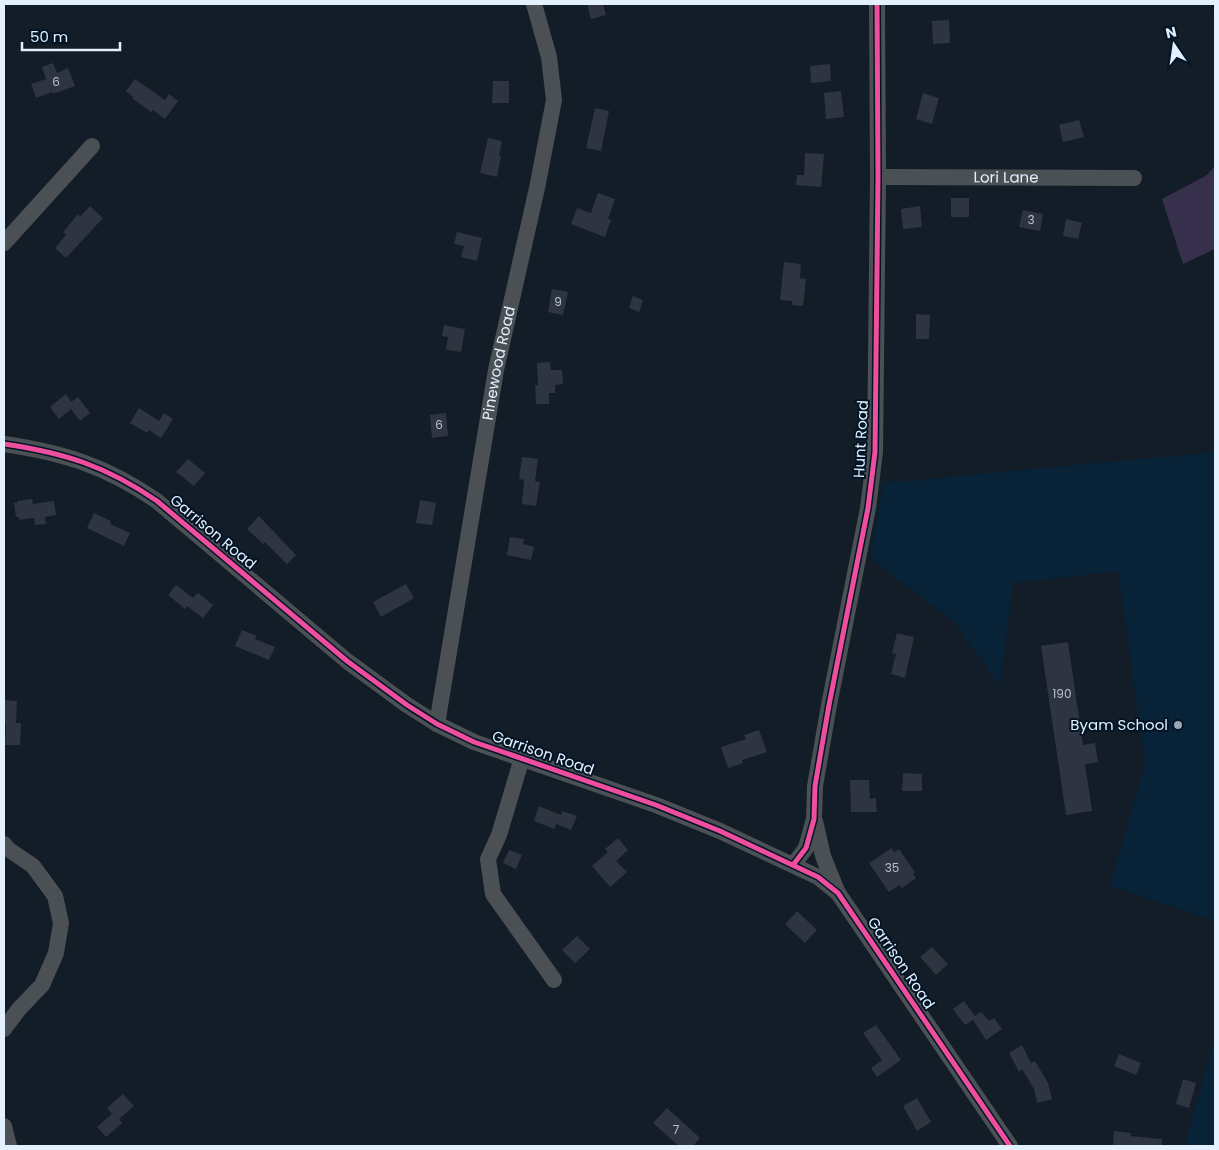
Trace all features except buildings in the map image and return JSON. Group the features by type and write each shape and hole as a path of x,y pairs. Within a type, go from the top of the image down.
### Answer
{"street":[{"name":"Pinewood Road","path":"437,724 496,370 531,216 554,100 549,57 534,4"},
{"name":"Hunt Road","path":"793,865 806,848 814,819 817,778 829,705 868,508 875,452 878,177 877,4"},
{"path":"4,243 92,146"},
{"name":"Lori Lane","path":"878,177 1134,178"},
{"name":"Garrison Road","path":"4,444 80,460 132,484 157,501 353,666 437,724 474,742 688,818 751,844 818,877 838,893 1010,1146"},
{"path":"522,758 498,835 488,859 493,894 554,980"},
{"name":"Hunt Road","path":"814,819 823,856 838,893"},
{"path":"4,844 8,849 33,866 55,896 61,923 56,953 42,985 19,1009 4,1029"},
{"path":"4,1126 10,1146"}],"shaded area":[{"path":"1215,166 1215,249 1183,264 1162,199 1207,175"},
{"name":"Byam School","path":"1215,452 1215,921 1110,886 1145,764 1118,571 1013,583 1000,686 954,622 870,558 883,483"},
{"path":"1215,1038 1215,1146 1185,1144"}],"waterway":[{"path":"1214,4 1215,8"}],"cycle path":[{"path":"793,865 806,848 814,819 815,786 868,508 875,452 878,177 877,4"},
{"path":"4,444 46,452 84,463 120,479 157,501 347,661 407,705 437,724 474,742 656,805 720,831 818,877 838,893 1010,1146"}],"place":[{"name":"Byam School","path":"1178,725"}]}
